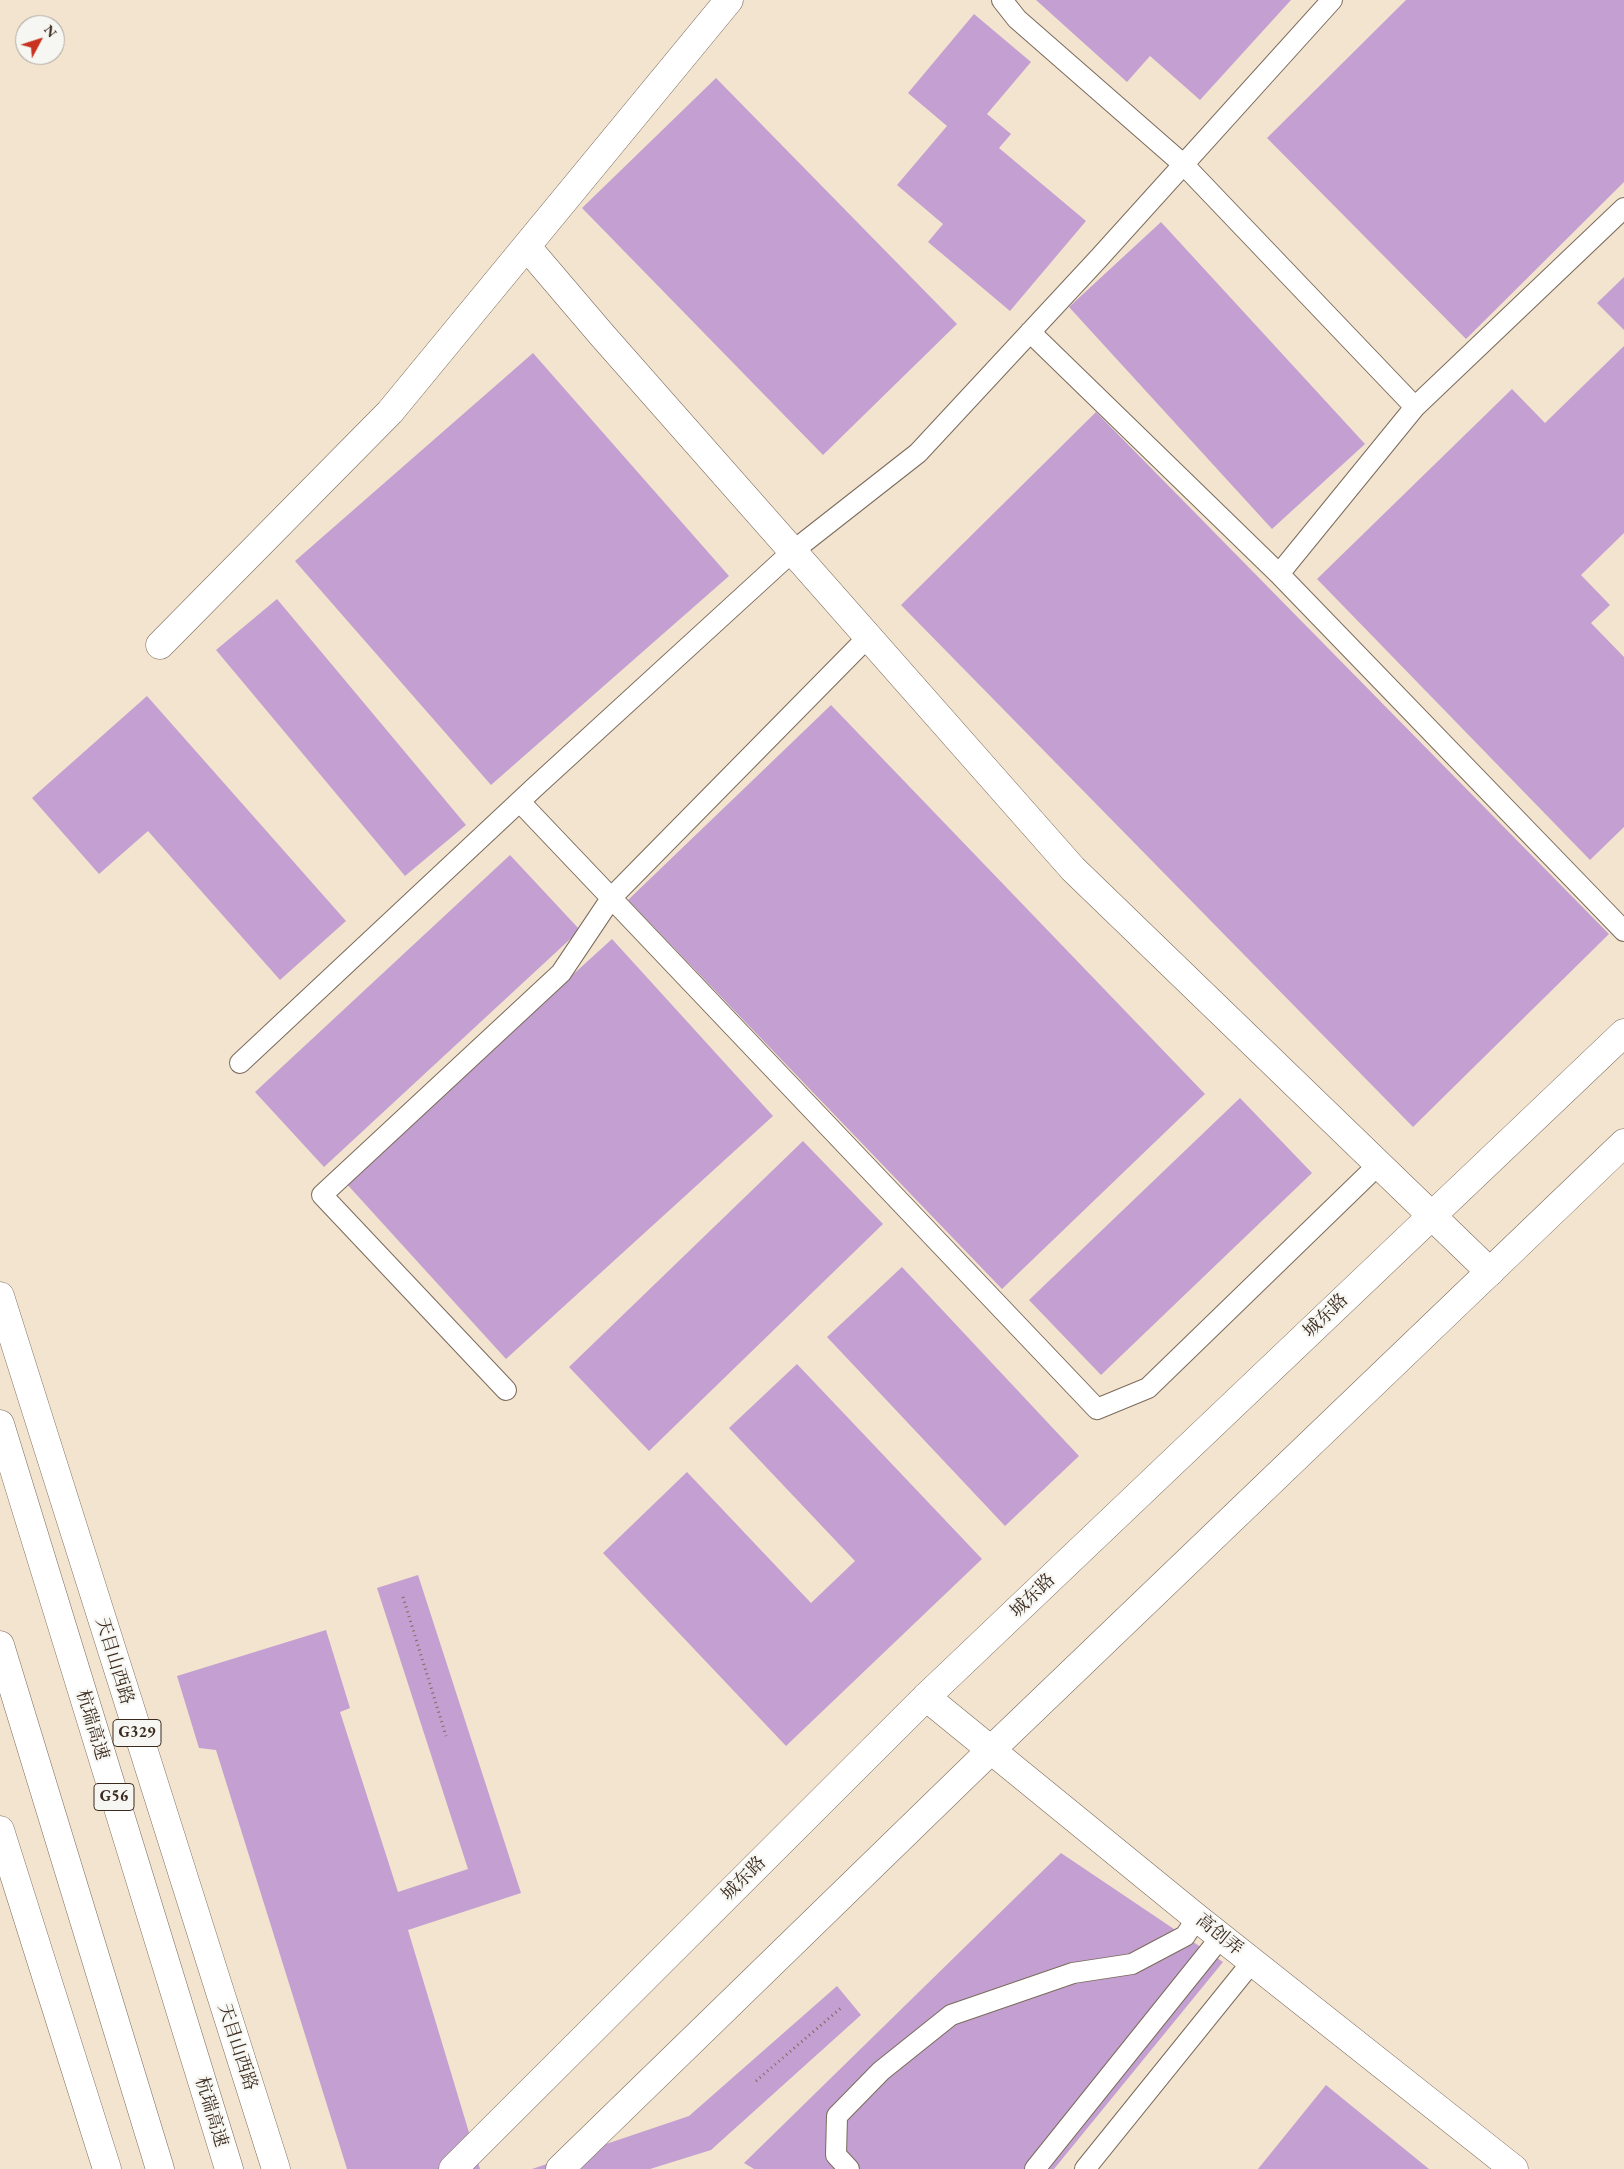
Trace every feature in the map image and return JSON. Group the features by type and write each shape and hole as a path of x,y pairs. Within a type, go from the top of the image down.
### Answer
{"main road":[{"path":"160,644 390,412 729,0"},
{"path":"527,247 602,335 1073,869 1490,1272"},
{"name":"城东路","path":"453,2169 926,1697 1624,1034"},
{"path":"560,2169 992,1749 1624,1143"},
{"name":"天目山西路","path":"0,1296 276,2169"},
{"name":"杭瑞高速","path":"0,1424 229,2169"},
{"path":"0,1645 160,2169"},
{"name":"高创弄","path":"926,1697 1197,1918 1514,2169"},
{"path":"0,1830 107,2169"}],"lane":[{"path":"1002,0 1017,19 1184,165 1415,407"},
{"path":"240,1063 793,551 918,453 1184,165 1332,0"},
{"path":"1279,574 1415,407 1624,208"},
{"path":"1030,332 1279,574 1624,931"},
{"path":"506,1390 322,1195 561,972 612,897 868,637"},
{"path":"520,802 1097,1409 1148,1388 1379,1164"},
{"path":"849,2169 836,2155 837,2116 881,2071 951,2015 1073,1973 1132,1964 1185,1936 1197,1918"},
{"path":"1035,2169 1221,1937"},
{"path":"1085,2169 1252,1962"}],"path":[{"path":"403,1597 446,1736"},
{"path":"756,2081 842,2007"}],"building":[{"path":"1036,0 1291,0 1200,100 1150,56 1127,82"},
{"path":"1406,0 1624,0 1624,182 1466,339 1267,138"},
{"path":"974,14 1031,62 987,114 1011,134 999,148 1086,221 1010,311 928,242 943,224 897,185 947,126 908,93"},
{"path":"716,78 957,324 823,455 582,208"},
{"path":"1161,222 1365,444 1272,529 1069,307"},
{"path":"1624,277 1624,330 1597,303"},
{"path":"1624,346 1624,533 1581,575 1610,605 1591,623 1624,657 1624,827 1590,860 1317,579 1512,389 1545,423"},
{"path":"533,353 729,576 491,785 295,561"},
{"path":"1096,412 1609,934 1413,1127 901,605"},
{"path":"277,599 466,825 405,876 216,650"},
{"path":"147,696 346,921 280,980 148,831 99,874 32,798"},
{"path":"831,705 1205,1094 1002,1289 628,900"},
{"path":"510,855 580,930 324,1167 255,1092"},
{"path":"612,939 773,1116 506,1359 345,1182"},
{"path":"1240,1098 1312,1173 1101,1375 1029,1300"},
{"path":"803,1141 883,1224 649,1451 569,1367"},
{"path":"902,1267 1079,1456 1005,1526 827,1337"},
{"path":"797,1364 982,1559 786,1746 603,1553 687,1472 811,1603 855,1561 729,1428"},
{"path":"418,1575 521,1893 408,1930 480,2169 347,2169 216,1750 199,1748 177,1676 326,1630 350,1708 340,1712 398,1892 468,1869 377,1588"},
{"path":"1061,1853 1223,1962 1054,2169 754,2169 744,2163"},
{"path":"837,1986 861,2015 711,2150 650,2169 532,2169 689,2116"},
{"path":"1326,2085 1429,2169 1258,2169"}]}
